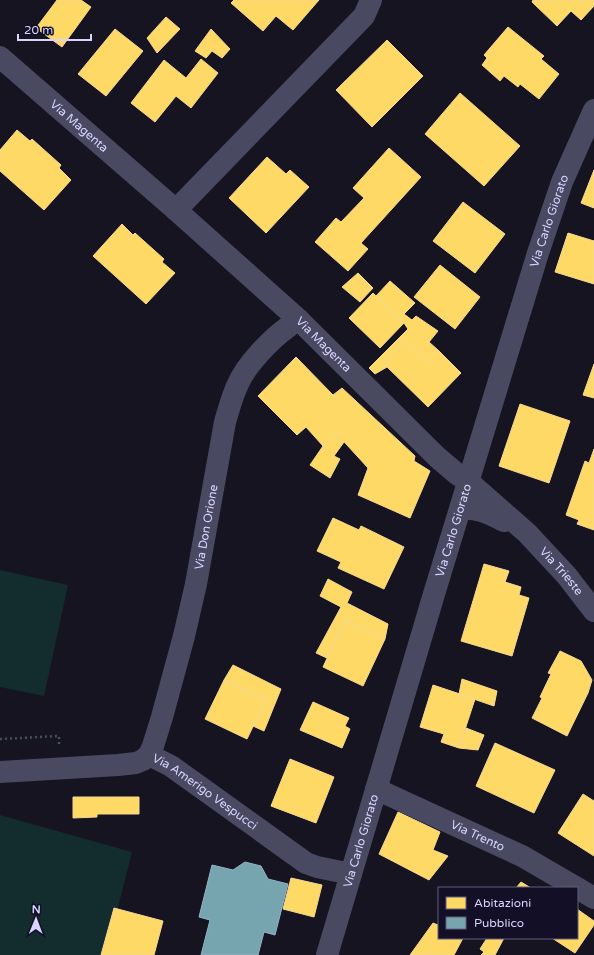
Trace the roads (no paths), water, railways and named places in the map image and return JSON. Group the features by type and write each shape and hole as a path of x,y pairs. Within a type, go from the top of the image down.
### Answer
{"street":[{"path":"176,210 364,16 371,0"},
{"name":"Via Magenta","path":"0,56 299,320 437,457 468,482"},
{"name":"Via Carlo Giorato","path":"327,955 434,594 538,253 559,189 594,110"},
{"name":"Via Don Orione","path":"149,755 162,717 184,636 196,584 225,422 232,398 238,383 266,346 288,326 299,320"},
{"name":"Via Trieste","path":"468,482 527,532 567,576 594,611"},
{"name":"Via Trieste","path":"461,509 487,512 527,532"},
{"name":"Via Amerigo Vespucci","path":"0,772 136,763 149,755 171,766 306,863 317,867 350,874"},
{"name":"Via Trento","path":"376,789 522,856 575,887"},
{"name":"Via Trento","path":"578,889 594,898"}]}
